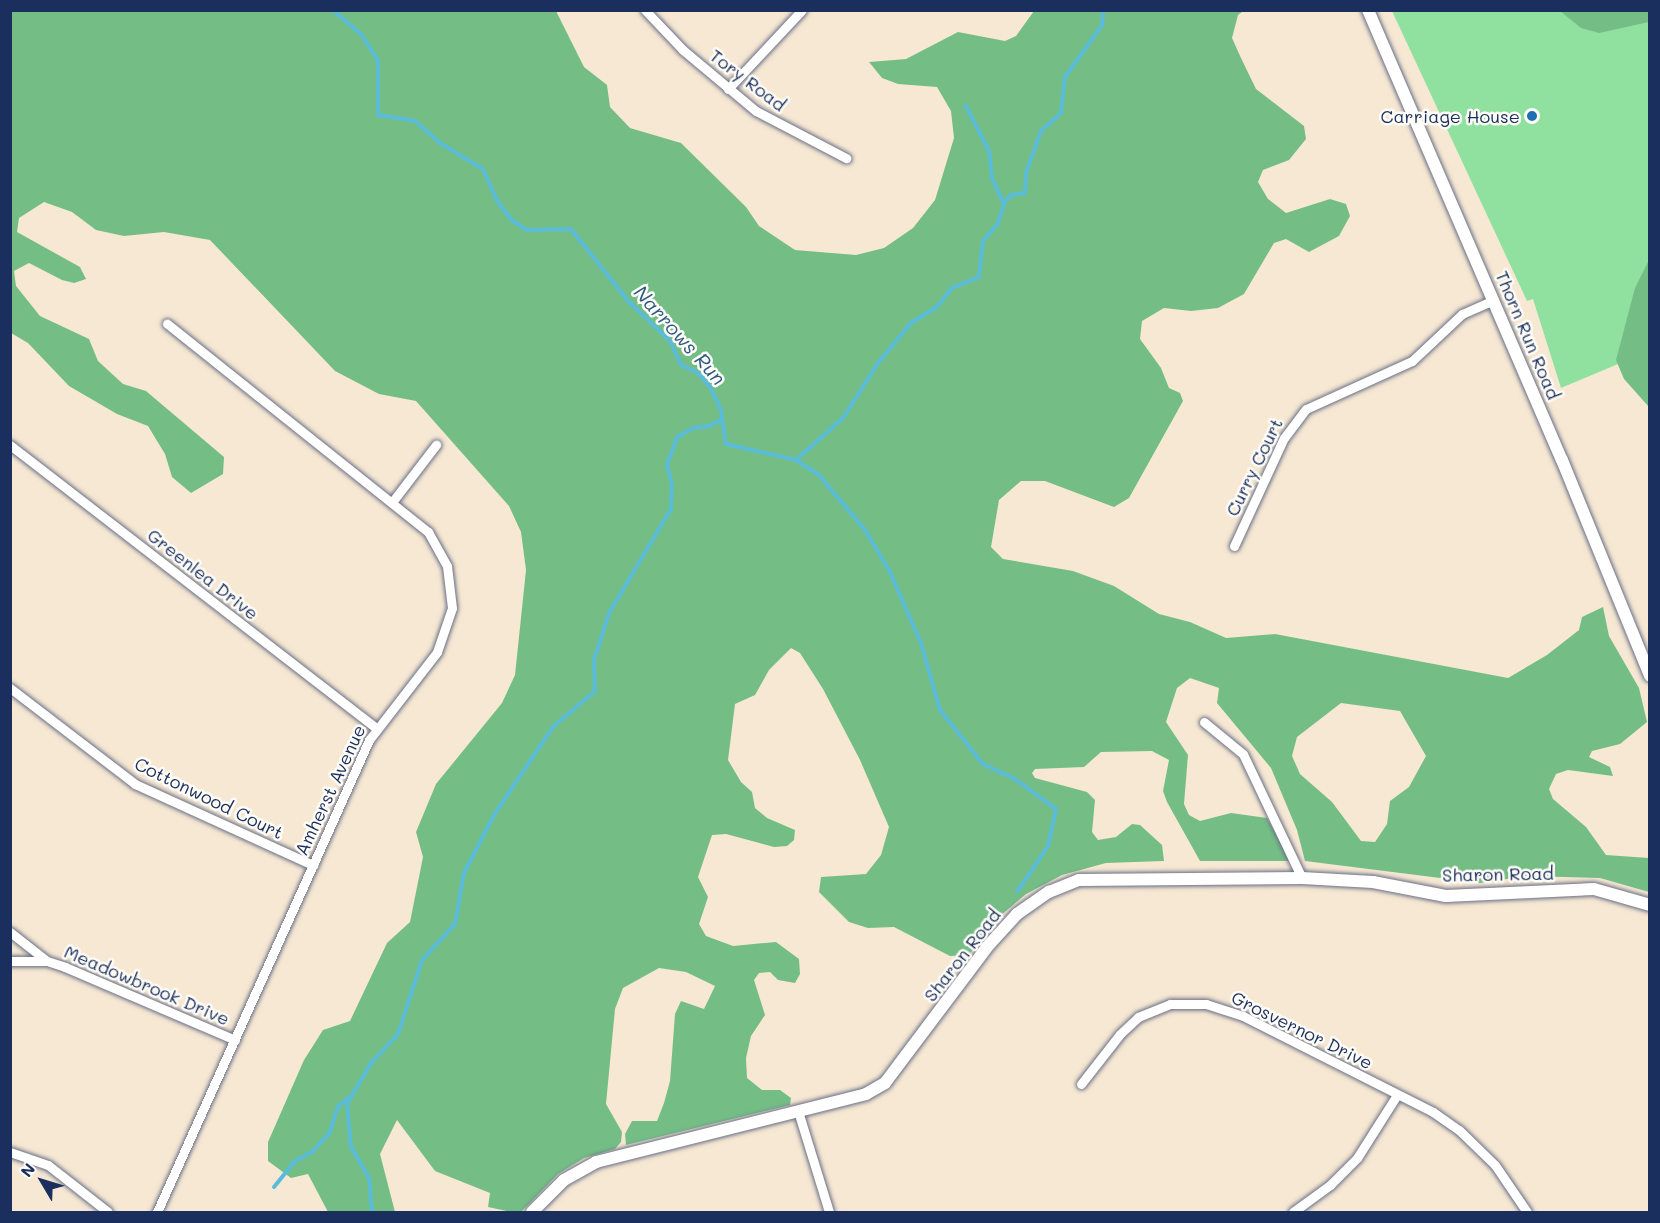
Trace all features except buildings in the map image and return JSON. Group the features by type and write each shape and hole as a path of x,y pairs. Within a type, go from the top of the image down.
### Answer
{"street":[{"name":"Tory Road","path":"645,10 656,26 756,111 846,158"},
{"path":"728,88 802,10"},
{"name":"Thorn Run Road","path":"1368,10 1494,300 1650,676"},
{"name":"Curry Court","path":"1234,546 1284,438 1306,409 1412,361 1462,314 1494,300"},
{"name":"Amherst Avenue","path":"157,1212 376,728 436,652 452,608 450,580 439,548 428,532 393,501 167,324"},
{"name":"Greenlea Drive","path":"10,445 376,728"},
{"path":"393,501 436,445"},
{"name":"Cottonwood Court","path":"10,688 135,784 313,865"},
{"path":"1204,722 1243,754 1302,878"},
{"name":"Sharon Road","path":"532,1212 564,1180 596,1161 866,1094 885,1083 987,947 1017,914 1049,892 1079,880 1302,878 1373,882 1446,896 1594,889 1650,905"},
{"path":"10,932 47,961"},
{"name":"Meadowbrook Drive","path":"10,961 47,961 110,984 235,1040"},
{"name":"Grosvernor Drive","path":"1081,1084 1120,1034 1138,1017 1170,1004 1194,1002 1243,1016 1433,1112 1465,1135 1495,1165 1527,1212"},
{"path":"1293,1212 1344,1172 1382,1124 1397,1095"},
{"path":"798,1111 829,1212"},
{"path":"10,1152 48,1164 108,1212"}],"green space":[{"path":"11,11 556,11 584,67 607,85 610,107 630,128 681,143 746,207 759,226 795,250 856,255 884,248 913,228 935,200 954,138 951,111 937,87 898,84 882,78 869,62 906,59 958,32 1005,41 1016,36 1034,11 1243,11 1238,15 1232,38 1256,89 1304,126 1306,139 1289,160 1263,170 1258,182 1268,199 1286,213 1330,199 1346,204 1350,216 1339,236 1309,252 1286,239 1274,243 1244,294 1218,308 1191,311 1164,308 1142,321 1140,339 1161,368 1169,388 1180,393 1183,401 1129,498 1114,507 1045,481 1021,481 999,500 991,547 1003,559 1073,571 1114,586 1159,614 1190,622 1226,638 1275,634 1508,678 1547,655 1579,630 1582,617 1603,607 1609,636 1639,688 1647,722 1620,744 1592,751 1589,757 1610,767 1613,776 1568,770 1556,774 1549,789 1553,799 1586,827 1606,855 1649,858 1649,892 1600,878 1527,876 1480,883 1305,861 1297,830 1271,768 1217,703 1219,688 1190,678 1177,688 1166,722 1188,755 1184,804 1189,815 1200,821 1231,813 1267,818 1291,861 1200,861 1163,791 1169,760 1152,751 1101,752 1084,767 1035,769 1032,773 1035,778 1087,792 1095,800 1092,832 1098,840 1116,837 1132,824 1140,825 1162,845 1164,861 1106,863 1062,875 1026,894 993,922 969,955 950,956 894,927 868,928 849,922 819,892 821,877 866,874 881,855 889,827 860,760 823,689 800,653 791,648 769,670 755,695 735,704 728,760 741,782 752,792 755,808 767,818 795,830 794,840 787,846 774,847 726,834 712,835 698,877 708,897 699,924 706,936 733,946 776,942 799,959 800,974 795,983 778,980 770,972 759,973 754,980 765,1015 751,1036 746,1058 747,1078 762,1090 780,1090 791,1098 790,1105 626,1145 625,1134 632,1121 657,1121 664,1103 670,1081 675,1014 681,1001 704,1009 715,986 686,972 659,968 623,988 615,1009 606,1104 622,1132 621,1142 615,1149 584,1158 558,1174 521,1212 511,1212 488,1207 490,1193 435,1171 397,1120 380,1154 395,1212 328,1212 308,1174 291,1178 268,1161 268,1142 304,1060 323,1030 350,1021 387,943 410,922 423,857 416,832 436,784 502,703 515,675 526,570 521,532 509,506 416,401 379,394 335,371 210,240 164,232 124,236 96,230 72,212 44,202 19,218 17,232 80,267 86,279 74,283 62,280 29,263 14,271 16,286 40,316 89,339 98,361 123,384 146,391 224,457 223,474 191,493 172,477 165,454 148,426 117,414 69,386 28,343 11,333","holes":["1341,703 1400,711 1426,756 1409,787 1390,801 1387,824 1375,842 1361,841 1332,802 1300,774 1292,756 1297,737"]},
{"path":"1392,11 1649,11 1649,351 1561,388 1533,299 1527,301"},
{"path":"1560,11 1649,11 1649,22 1599,33 1581,28"},
{"path":"1649,260 1649,407 1624,379 1616,360 1635,288"}],"waterway":[{"name":"Narrows Run","path":"333,10 361,34 378,60 378,115 415,121 440,143 483,169 497,201 512,220 527,230 571,229 628,301 670,341 681,365 698,373 710,387 721,410 726,444 796,460 819,475 865,530 889,570 921,643 940,710 983,764 1015,779 1056,809 1048,846 1017,892"},
{"path":"1004,203 1011,195 1025,193 1026,173 1041,131 1061,113 1065,77 1102,25 1103,10"},
{"path":"796,460 843,418 878,363 911,323 937,307 952,288 979,277 983,241 998,223 1004,204 992,178 989,151 966,106"},
{"path":"372,1212 369,1178 351,1147 347,1104 371,1063 398,1034 422,960 455,924 464,873 494,815 553,727 595,691 594,660 609,613 671,509 672,484 667,465 677,437 693,428 710,426 722,419"},
{"path":"274,1187 294,1162 312,1152 330,1132 338,1106 350,1097"}],"place":[{"name":"Carriage House","path":"1532,116"}]}
